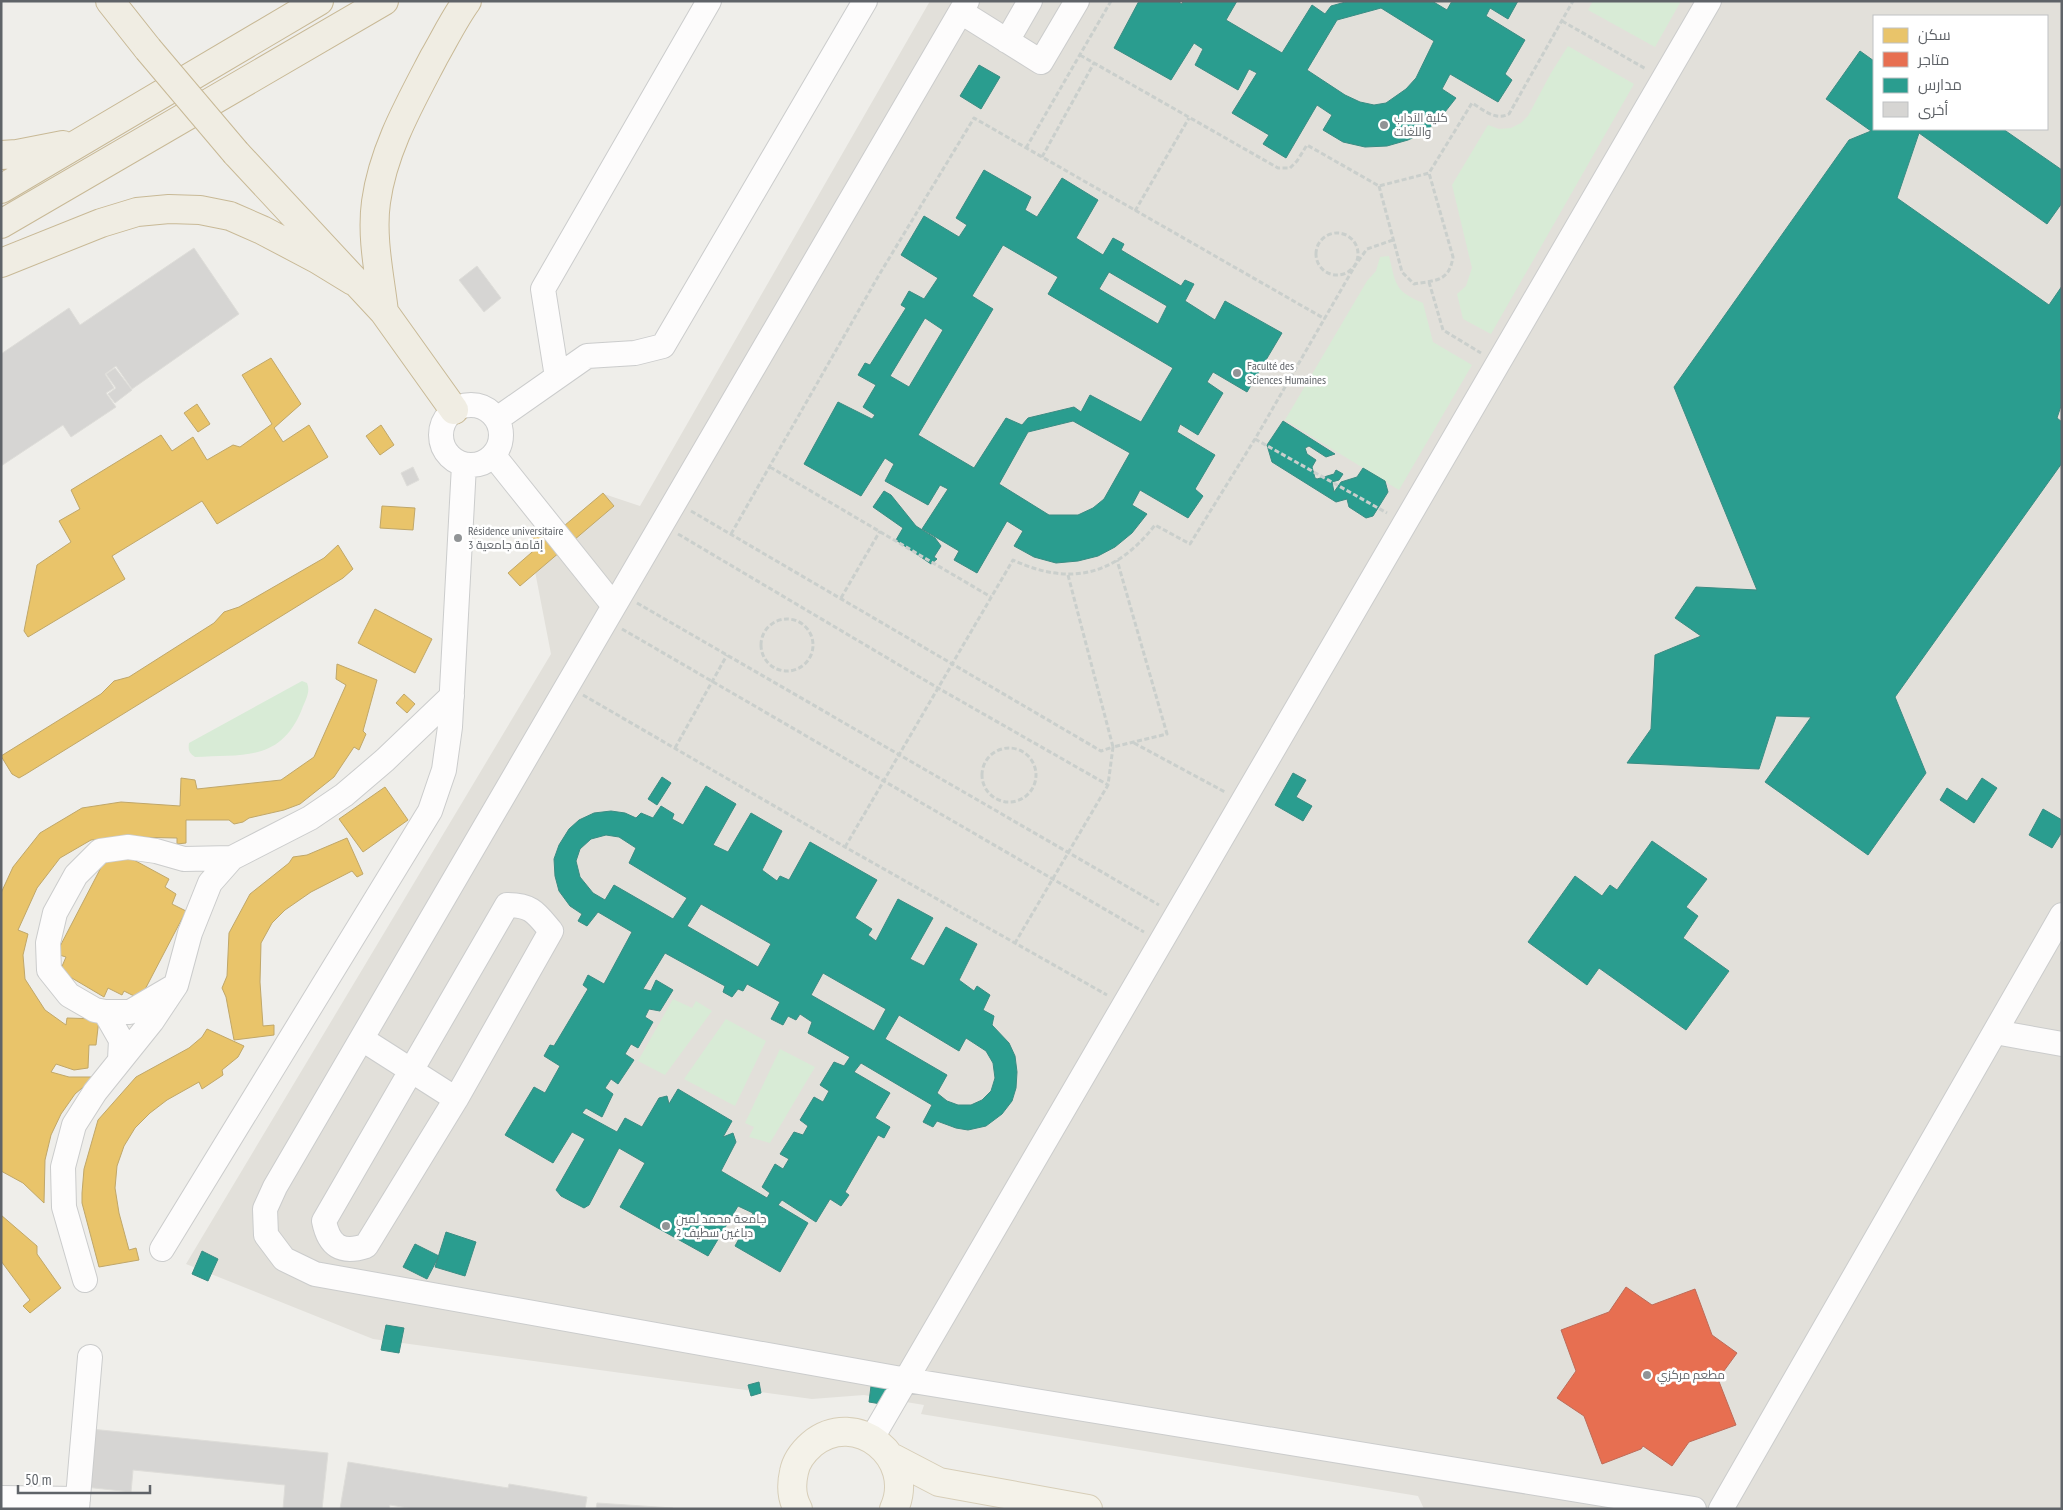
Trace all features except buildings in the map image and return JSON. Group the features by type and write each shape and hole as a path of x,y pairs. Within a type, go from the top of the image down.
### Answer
{"highway":[{"path":"110,1 236,153 353,281 384,312 454,410"},
{"path":"1,190 319,1"},
{"path":"1,224 384,1"},
{"path":"384,312 376,247 376,203 386,162 398,128 415,93 467,1"},
{"path":"1,155 17,154 84,141"},
{"path":"1,263 100,223 137,212 169,209 200,210 230,216 262,230 353,281"}],"main road":[{"path":"794,1507 792,1484 795,1466 805,1450 819,1438 836,1432 855,1432 872,1438 893,1458 939,1482 1088,1509"},
{"path":"893,1458 899,1473 900,1489 894,1509"}],"street":[{"path":"557,377 542,289 709,1"},
{"path":"497,419 587,356 635,352 663,346 865,1"},
{"path":"1007,41 1030,1"},
{"path":"1077,1 1041,62 1007,41 964,7 275,1187 265,1209 266,1234 284,1259 315,1274 907,1380 1694,1509"},
{"path":"872,1438 1709,1"},
{"path":"472,404 482,406 491,411 497,419 501,428 502,438 494,456 480,464 464,465 455,461 448,454 442,441 442,426 446,417 454,410 472,404"},
{"path":"494,456 614,607"},
{"path":"162,1249 430,811 444,770 450,727 464,465"},
{"path":"85,1280 64,1207 63,1167 74,1125 95,1092 152,1021 176,985 190,933 210,883 232,858 310,818 344,795 385,760 452,696"},
{"path":"176,985 130,1012 94,1010 69,995 49,970 48,943 55,913 76,875 100,851 128,847 156,851 184,859 232,858"},
{"path":"184,859 202,872 210,883"},
{"path":"507,905 523,905 537,914 551,931 456,1099 366,1246 352,1251 334,1244 327,1233 324,1221 507,905"},
{"path":"1721,1509 2062,914"},
{"path":"105,1012 121,1040 120,1060"},
{"path":"1994,1032 2062,1044"},
{"path":"362,1039 456,1099"},
{"path":"1,1498 78,1504 90,1357"}],"path":[{"path":"1026,148 1111,1"},
{"path":"1080,55 1278,168 1290,168 1307,145 1379,186 1429,172 1472,103 1492,115 1502,117 1509,114 1573,1"},
{"path":"1562,21 1664,80"},
{"path":"1042,157 1094,63"},
{"path":"731,534 879,275 974,118 1325,320"},
{"path":"1135,210 1189,118"},
{"path":"1379,186 1402,272 1414,284 1429,282 1442,278 1451,270 1452,257 1429,172"},
{"path":"1333,233 1347,235 1353,240 1358,250 1356,264 1349,271 1342,274 1328,273 1316,258 1319,244 1326,236 1333,233"},
{"path":"845,847 1013,560 1030,568 1048,573 1068,575 1102,568 1131,552 1155,525 1190,544 1255,439 1366,249 1393,240"},
{"path":"1429,282 1443,330 1499,363"},
{"path":"1255,439 1405,523"},
{"path":"770,467 991,597"},
{"path":"675,502 1101,750 1167,734 1117,560"},
{"path":"662,525 938,688 1108,785"},
{"path":"841,598 880,531"},
{"path":"1015,943 1108,785 1114,748 1068,575"},
{"path":"614,607 727,655 1177,916"},
{"path":"614,607 712,681 1162,942"},
{"path":"788,618 797,620 805,625 814,640 810,658 804,665 787,671 770,665 764,658 761,649 761,640 765,631 771,624 779,620 788,618"},
{"path":"675,748 727,655"},
{"path":"568,686 845,847 1125,1005"},
{"path":"1134,743 1243,802"},
{"path":"1004,748 1014,748 1022,751 1031,759 1035,767 1036,777 1034,786 1022,798 1013,801 995,798 983,784 983,765 995,751 1004,748"}],"shaded area":[{"path":"930,1 2062,1 2062,1509 1424,1509 1418,1496 921,1414 924,1405 864,1395 812,1399 373,1339 186,1264 551,654 532,556 604,494 640,506"}],"green space":[{"path":"1593,1 1681,1 1655,47 1588,10"},
{"path":"1568,46 1634,84 1491,334 1463,319 1457,294 1466,286 1472,268 1452,185 1488,125 1499,129 1511,128 1521,123 1528,116"},
{"path":"1389,256 1398,286 1406,295 1423,303 1433,342 1472,365 1399,490 1285,420 1367,281 1376,271 1380,257"},
{"path":"302,681 307,683 308,690 302,709 293,726 272,747 259,752 229,756 195,757 190,753 189,743"},
{"path":"673,999 692,1008 696,1001 712,1011 665,1075 638,1061"},
{"path":"726,1019 766,1041 735,1106 684,1079"},
{"path":"780,1049 815,1067 770,1143 749,1137 754,1127 745,1123"}],"place":[{"name":"كلية الآداب واللغات","path":"1384,125"},
{"name":"Faculté des Sciences Humaines","path":"1237,373"},
{"name":"Résidence universitaire إقامة جامعية 3","path":"458,538"},
{"name":"جامعة محمد لمين دباغين سطيف 2","path":"666,1226"},
{"name":"مطعم مركزي","path":"1647,1375"}]}
